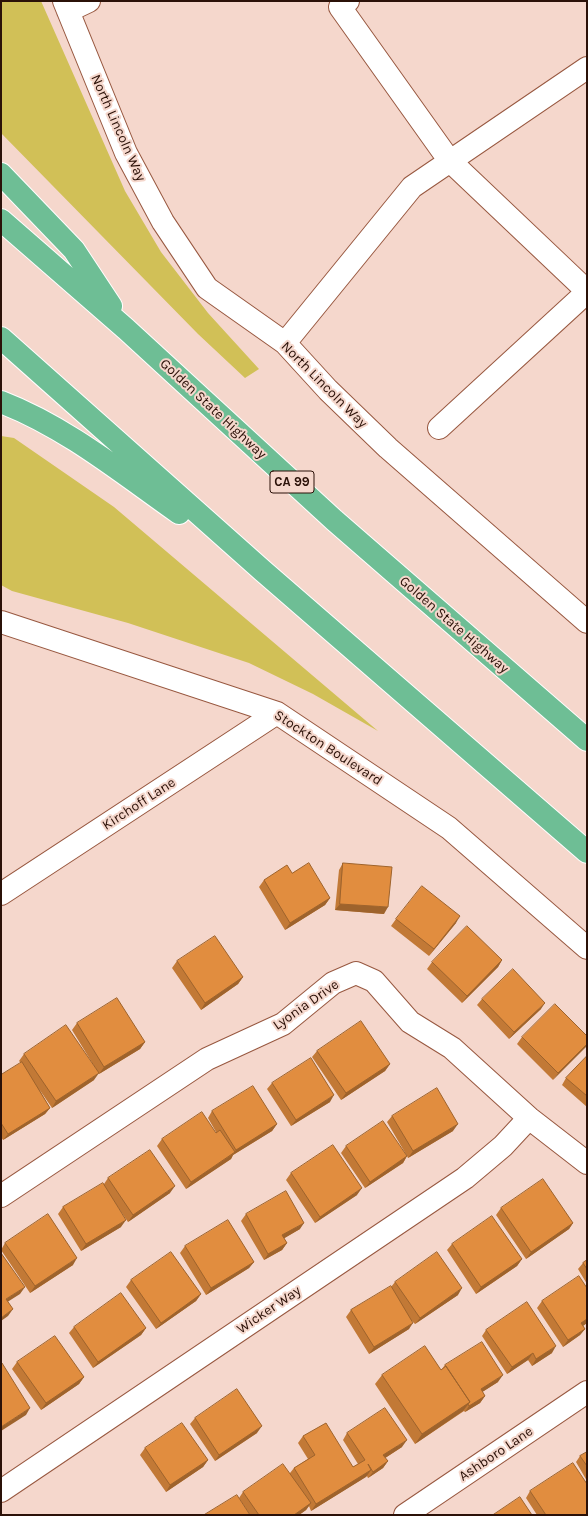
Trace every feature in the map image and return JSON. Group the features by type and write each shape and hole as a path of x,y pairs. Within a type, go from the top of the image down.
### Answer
{"highway":[{"path":"1,174 74,250 126,329"},
{"name":"Golden State Highway","path":"1,220 126,329 334,520 587,740"},
{"path":"1,338 263,571 587,852"},
{"path":"1,402 22,410 81,444 263,571"}],"street":[{"path":"66,6 89,1"},
{"path":"348,1 340,7 449,160 587,292 440,428"},
{"name":"North Lincoln Way","path":"66,6 126,153 163,222 207,288 285,343 328,390 388,448 587,622"},
{"path":"285,343 412,187 449,160 587,68"},
{"name":"Stockton Boulevard","path":"1,622 277,713 449,828 587,948"},
{"name":"Kirchoff Lane","path":"1,894 277,713"},
{"name":"Lyonia Drive","path":"1,1196 207,1059 283,1024 333,982 356,973 374,981 410,1022 452,1048 529,1118 587,1163"},
{"name":"Wicker Way","path":"1,1491 465,1178 503,1146 529,1118"},
{"name":"Ashboro Lane","path":"405,1515 587,1392"}],"shaded area":[{"path":"1,1 41,1 125,191 161,252 208,313 259,369 245,378 198,334 1,133"},
{"path":"1,436 14,438 114,507 378,731 313,694 249,663 128,623 12,591 1,585"}],"building":[{"path":"309,863 330,898 290,923 264,880 287,865 292,873"},
{"path":"343,863 392,867 388,907 340,904"},
{"path":"422,886 460,916 434,949 396,919"},
{"path":"467,926 502,960 467,996 432,962"},
{"path":"215,936 243,977 205,1003 177,961"},
{"path":"513,969 545,1003 514,1032 482,999"},
{"path":"117,998 145,1042 104,1067 77,1023"},
{"path":"555,1004 587,1036 587,1044 558,1073 522,1037"},
{"path":"361,1021 390,1064 346,1093 317,1051"},
{"path":"66,1025 99,1073 56,1101 24,1054"},
{"path":"587,1056 587,1096 566,1078"},
{"path":"311,1058 334,1095 296,1120 272,1083"},
{"path":"22,1062 50,1108 8,1134 1,1123 1,1075"},
{"path":"253,1086 277,1124 236,1150 212,1111"},
{"path":"437,1088 458,1124 413,1151 392,1116"},
{"path":"202,1112 216,1133 220,1130 235,1152 191,1182 162,1139"},
{"path":"383,1121 407,1156 370,1182 346,1146"},
{"path":"333,1145 362,1188 320,1217 291,1173"},
{"path":"150,1150 175,1186 133,1215 108,1178"},
{"path":"543,1179 573,1223 531,1252 501,1208"},
{"path":"103,1183 126,1220 86,1244 63,1207"},
{"path":"286,1191 304,1223 282,1235 287,1243 268,1254 246,1214"},
{"path":"48,1214 77,1258 35,1286 5,1243"},
{"path":"492,1216 522,1259 481,1287 452,1244"},
{"path":"228,1220 254,1262 211,1288 185,1246"},
{"path":"171,1252 201,1294 161,1323 131,1280"},
{"path":"437,1252 462,1288 420,1318 395,1282"},
{"path":"1,1253 25,1287 6,1299 13,1309 1,1318"},
{"path":"587,1260 587,1269 583,1263"},
{"path":"579,1276 587,1288 587,1319 581,1323 585,1329 568,1340 542,1301"},
{"path":"391,1286 413,1323 374,1347 351,1310"},
{"path":"121,1293 146,1328 98,1362 74,1327"},
{"path":"527,1302 556,1346 536,1359 533,1353 512,1367 486,1330"},
{"path":"55,1336 84,1377 46,1403 17,1362"},
{"path":"482,1342 503,1375 481,1389 485,1396 469,1406 468,1404 470,1402 445,1365"},
{"path":"425,1346 441,1370 446,1366 470,1402 422,1434 382,1375"},
{"path":"1,1363 30,1408 1,1427"},
{"path":"237,1389 262,1426 219,1455 195,1418"},
{"path":"385,1408 407,1440 383,1455 388,1461 373,1472 368,1464 371,1470 316,1504 294,1468 315,1455 303,1436 326,1423 353,1467 365,1460 347,1433"},
{"path":"182,1423 208,1460 170,1485 145,1448"},
{"path":"587,1452 587,1466 580,1456"},
{"path":"573,1463 587,1484 587,1515 546,1515 530,1491"},
{"path":"283,1464 311,1503 294,1515 259,1515 243,1492"},
{"path":"237,1495 250,1515 204,1515"},
{"path":"520,1497 532,1515 493,1515"}]}
